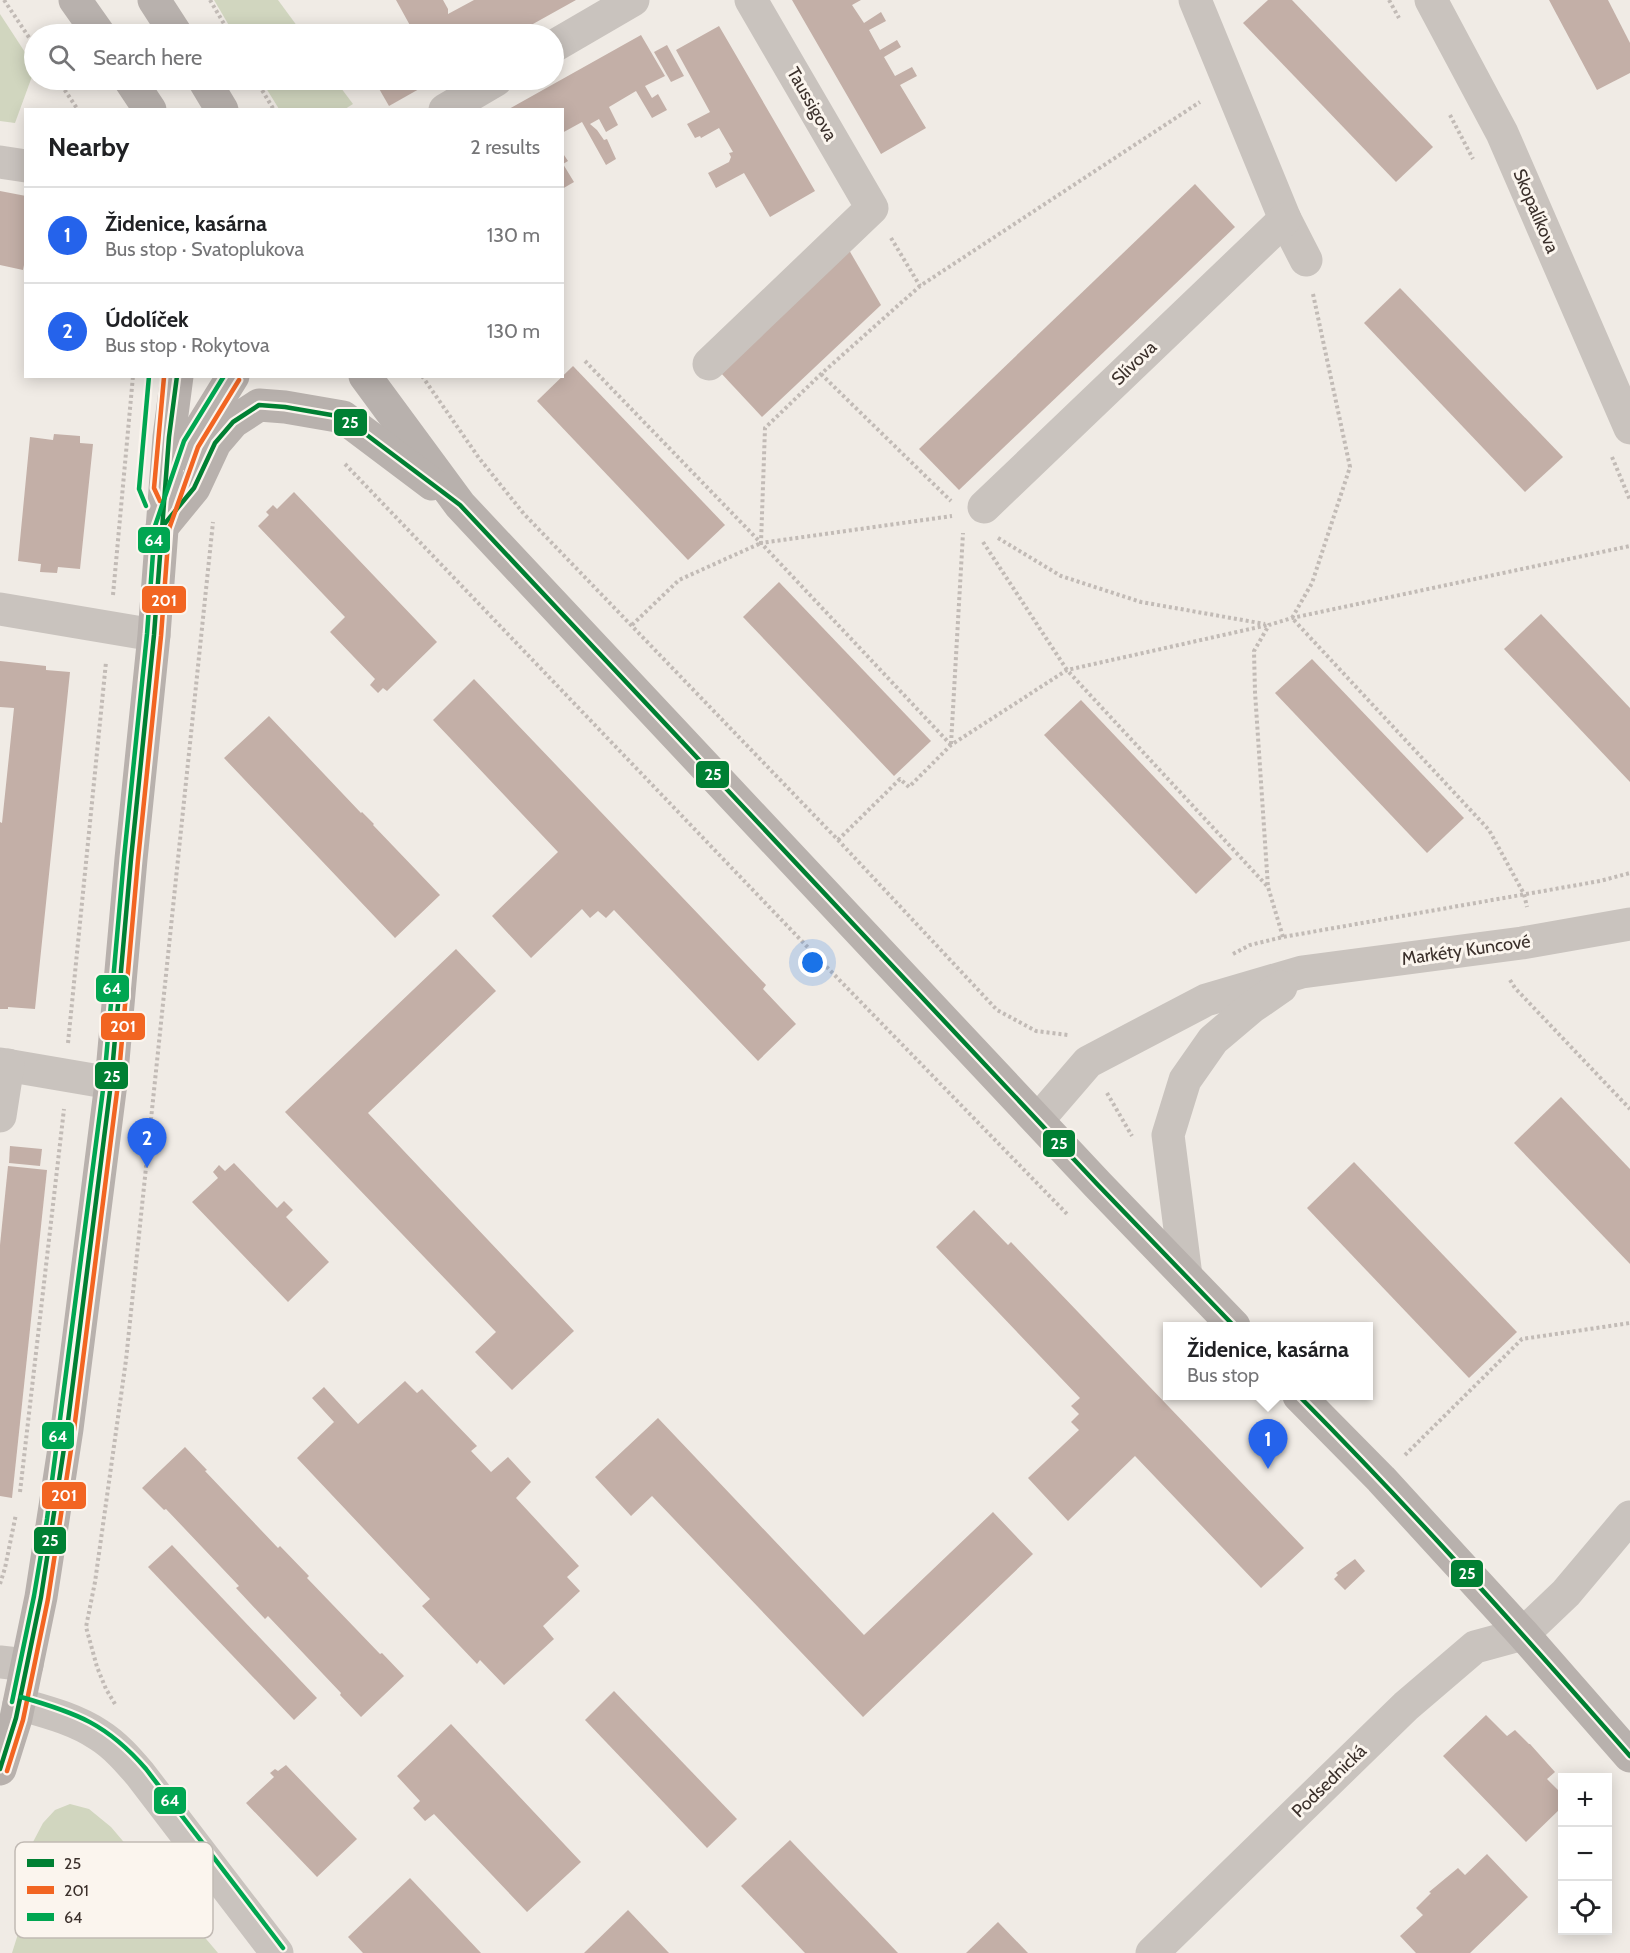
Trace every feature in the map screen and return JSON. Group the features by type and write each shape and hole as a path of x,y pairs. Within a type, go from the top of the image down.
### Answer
{"main road":[{"path":"75,0 92,24"},
{"path":"154,0 170,24"},
{"path":"131,90 135,108"},
{"path":"136,90 149,108"},
{"path":"210,90 221,108"},
{"path":"157,378 146,489 162,527"},
{"path":"0,1769 18,1711 14,1664 41,1597 67,1429 111,1083 177,378"},
{"path":"162,527 191,444 232,378"},
{"path":"367,378 460,505 1230,1322"},
{"path":"162,527 194,488 215,443 233,422 259,405 343,417 460,505"},
{"path":"1304,1400 1381,1479 1523,1634 1630,1756"}],"street":[{"path":"564,40 633,0"},
{"name":"Taussigova","path":"751,0 872,208"},
{"path":"1195,0 1285,219 1306,260"},
{"name":"Skopalíkova","path":"1431,0 1502,133 1630,428"},
{"path":"448,108 479,90"},
{"path":"0,162 24,166"},
{"path":"709,364 872,208"},
{"name":"Slívova","path":"973,518 1285,219"},
{"path":"0,609 154,634"},
{"name":"Markéty Kuncové","path":"1038,1120 1088,1062 1206,1000 1302,972 1522,944 1630,924"},
{"name":"Markéty Kuncové","path":"1186,1276 1168,1135 1185,1080 1213,1040 1252,1007 1302,972"},
{"path":"0,1116 4,1064 111,1083"},
{"path":"1523,1634 1566,1593 1630,1517"},
{"name":"Podsednická","path":"1152,1953 1406,1706 1475,1647 1523,1634"},
{"path":"18,1711 81,1724 101,1736 140,1774 192,1842"},
{"path":"213,1869 278,1953"}],"path":[{"path":"4,0 24,30"},
{"path":"210,0 224,24"},
{"path":"65,90 77,108"},
{"path":"262,90 273,108"},
{"path":"761,543 765,428 821,374 920,286 1206,98"},
{"path":"872,208 920,286"},
{"path":"1292,618 1312,583 1350,467 1306,260"},
{"path":"585,361 761,543 951,745"},
{"path":"821,374 973,518 1061,576 1141,602 1269,625"},
{"path":"20,1493 64,1110 62,1098 46,1093 48,1072 51,1051 61,1049 68,1043 70,1035 133,378"},
{"path":"423,378 479,458 524,514 838,840 997,1010 1036,1031 1068,1034 1088,1062 1133,1136"},
{"path":"337,456 1067,1214"},
{"path":"119,1709 106,1689 97,1667 86,1627 96,1582 126,1360 213,515"},
{"path":"632,625 679,580 761,543 953,516"},
{"path":"951,745 973,518"},
{"path":"982,541 1067,670 1268,887"},
{"path":"838,840 900,779 909,787 951,745 1067,670 1292,618 1630,546"},
{"path":"1292,618 1489,830 1524,894 1530,921 1522,944 1507,974 1515,988 1630,1109"},
{"path":"1269,625 1254,651 1255,692 1268,887 1283,937"},
{"path":"1381,1479 1522,1339 1630,1323"},
{"path":"0,1584 18,1504"}],"green space":[{"path":"214,0 278,0 296,24 228,24"},
{"path":"0,14 24,51 24,90 27,90 15,123 0,121"},
{"path":"267,90 342,90 353,104 347,108 278,108"},
{"path":"70,1804 89,1809 111,1827 124,1842 33,1842 43,1823 55,1810"},
{"path":"17,1938 205,1938 218,1953 12,1953"}],"building":[{"path":"396,0 443,0 448,14 474,0 576,0 533,24 409,24"},
{"path":"792,0 861,0 852,5 864,23 881,12 886,21 869,30 880,50 897,40 901,47 884,57 895,76 912,67 917,76 900,85 926,128 881,154"},
{"path":"1268,0 1292,0 1433,147 1396,182 1243,23"},
{"path":"1549,0 1608,0 1630,43 1630,73 1597,90"},
{"path":"719,26 815,191 770,217 744,173 716,188 708,173 729,162 731,157 729,153 733,152 719,128 701,138 700,136 695,138 687,124 710,112 676,50"},
{"path":"641,35 665,76 645,86 652,98 658,94 667,110 652,118 636,91 609,107 618,125 606,132 599,119 590,124 604,140 607,139 616,159 606,165 582,122 564,132 564,108 511,108 543,90 564,90 564,78"},
{"path":"667,45 684,76 671,82 654,52"},
{"path":"380,90 417,90 389,106"},
{"path":"564,166 574,182 564,188"},
{"path":"1195,184 1235,227 959,490 919,449"},
{"path":"0,191 24,196 24,265 23,270 0,265"},
{"path":"849,250 881,305 762,417 720,372"},
{"path":"1400,288 1563,457 1525,492 1364,323"},
{"path":"573,366 725,525 688,560 537,401 561,378 564,378 564,375"},
{"path":"54,434 80,436 80,443 93,444 80,569 58,567 57,573 40,572 41,564 18,561 30,437 53,440"},
{"path":"294,492 437,642 387,691 383,688 378,693 370,685 375,679 330,632 345,617 258,526 269,515 266,512 273,505 277,509"},
{"path":"779,582 931,741 894,776 743,617"},
{"path":"1541,614 1630,708 1630,782 1504,649"},
{"path":"1312,659 1464,818 1427,853 1275,693"},
{"path":"0,661 46,666 46,670 70,672 35,1009 8,1007 8,1009 0,1009 0,822 2,823 14,708 0,707"},
{"path":"474,679 766,985 763,989 796,1024 758,1061 614,910 606,918 598,911 590,918 582,909 531,958 492,916 558,852 433,720"},
{"path":"1081,700 1232,859 1196,894 1044,735"},
{"path":"269,716 440,895 395,938 224,758"},
{"path":"456,949 496,991 368,1113 574,1331 512,1390 475,1352 496,1332 285,1112"},
{"path":"1561,1097 1630,1169 1630,1264 1514,1143"},
{"path":"10,1146 42,1149 40,1166 9,1163"},
{"path":"1354,1162 1517,1332 1469,1378 1307,1208"},
{"path":"234,1163 277,1208 284,1201 293,1210 286,1217 329,1262 288,1302 192,1202 218,1178 213,1172 219,1165 225,1171"},
{"path":"8,1166 47,1170 12,1498 0,1496 0,1245"},
{"path":"974,1210 1008,1245 1011,1242 1304,1548 1261,1588 1135,1456 1068,1521 1028,1478 1079,1430 1071,1422 1079,1414 1071,1406 1080,1398 936,1247"},
{"path":"405,1381 417,1393 422,1389 477,1446 471,1451 491,1472 508,1457 531,1482 516,1498 579,1566 567,1577 580,1591 543,1626 554,1639 504,1685 480,1660 477,1664 422,1606 430,1599 297,1458 334,1422 312,1398 324,1387 358,1424"},
{"path":"658,1418 864,1635 993,1512 1033,1554 863,1717 652,1496 631,1516 595,1477"},
{"path":"185,1447 278,1548 280,1546 309,1576 307,1578 404,1676 361,1717 268,1616 265,1619 236,1588 239,1586 166,1509 164,1510 142,1488"},
{"path":"172,1545 317,1698 294,1720 148,1567"},
{"path":"1355,1559 1365,1571 1345,1590 1334,1579 1338,1575 1336,1573"},
{"path":"614,1691 737,1819 707,1848 585,1720"},
{"path":"1486,1715 1507,1736 1515,1730 1555,1772 1547,1779 1558,1790 1558,1811 1526,1842 1443,1756"},
{"path":"451,1724 581,1862 527,1912 434,1814 425,1821 413,1808 420,1801 397,1776"},
{"path":"286,1765 357,1839 317,1877 246,1803 274,1777 270,1773"},
{"path":"790,1840 898,1953 805,1953 741,1886"},
{"path":"1487,1854 1528,1897 1470,1953 1416,1953 1400,1936 1423,1915 1416,1908 1431,1893 1429,1892 1458,1868 1465,1875"},
{"path":"410,1878 481,1953 363,1953 348,1937"},
{"path":"628,1910 669,1953 584,1953"},
{"path":"998,1922 1028,1953 966,1953"}],"transit line":[{"name":"64","path":"146,506 139,489 149,378"},
{"name":"201","path":"160,501 154,488 164,378"},
{"name":"25","path":"0,1769 16,1718 41,1597 67,1429 111,1083 154,635 169,437 177,378"},
{"name":"64","path":"12,1702 47,1519 104,1082 147,634 155,526 184,441 223,378"},
{"name":"201","path":"7,1771 23,1720 48,1599 74,1430 118,1084 161,636 169,529 198,447 239,380"},
{"name":"25","path":"162,527 194,488 215,443 233,422 259,405 343,417 460,505 1098,1185 1230,1322"},
{"name":"25","path":"1303,1400 1467,1573 1630,1756"},
{"name":"64","path":"21,1697 75,1715 118,1741 146,1769 202,1842"},
{"name":"64","path":"213,1857 283,1948"}],"place":[{"name":"Údolíček","path":"147,1168"},
{"name":"Židenice, kasárna","path":"1268,1469"}]}
